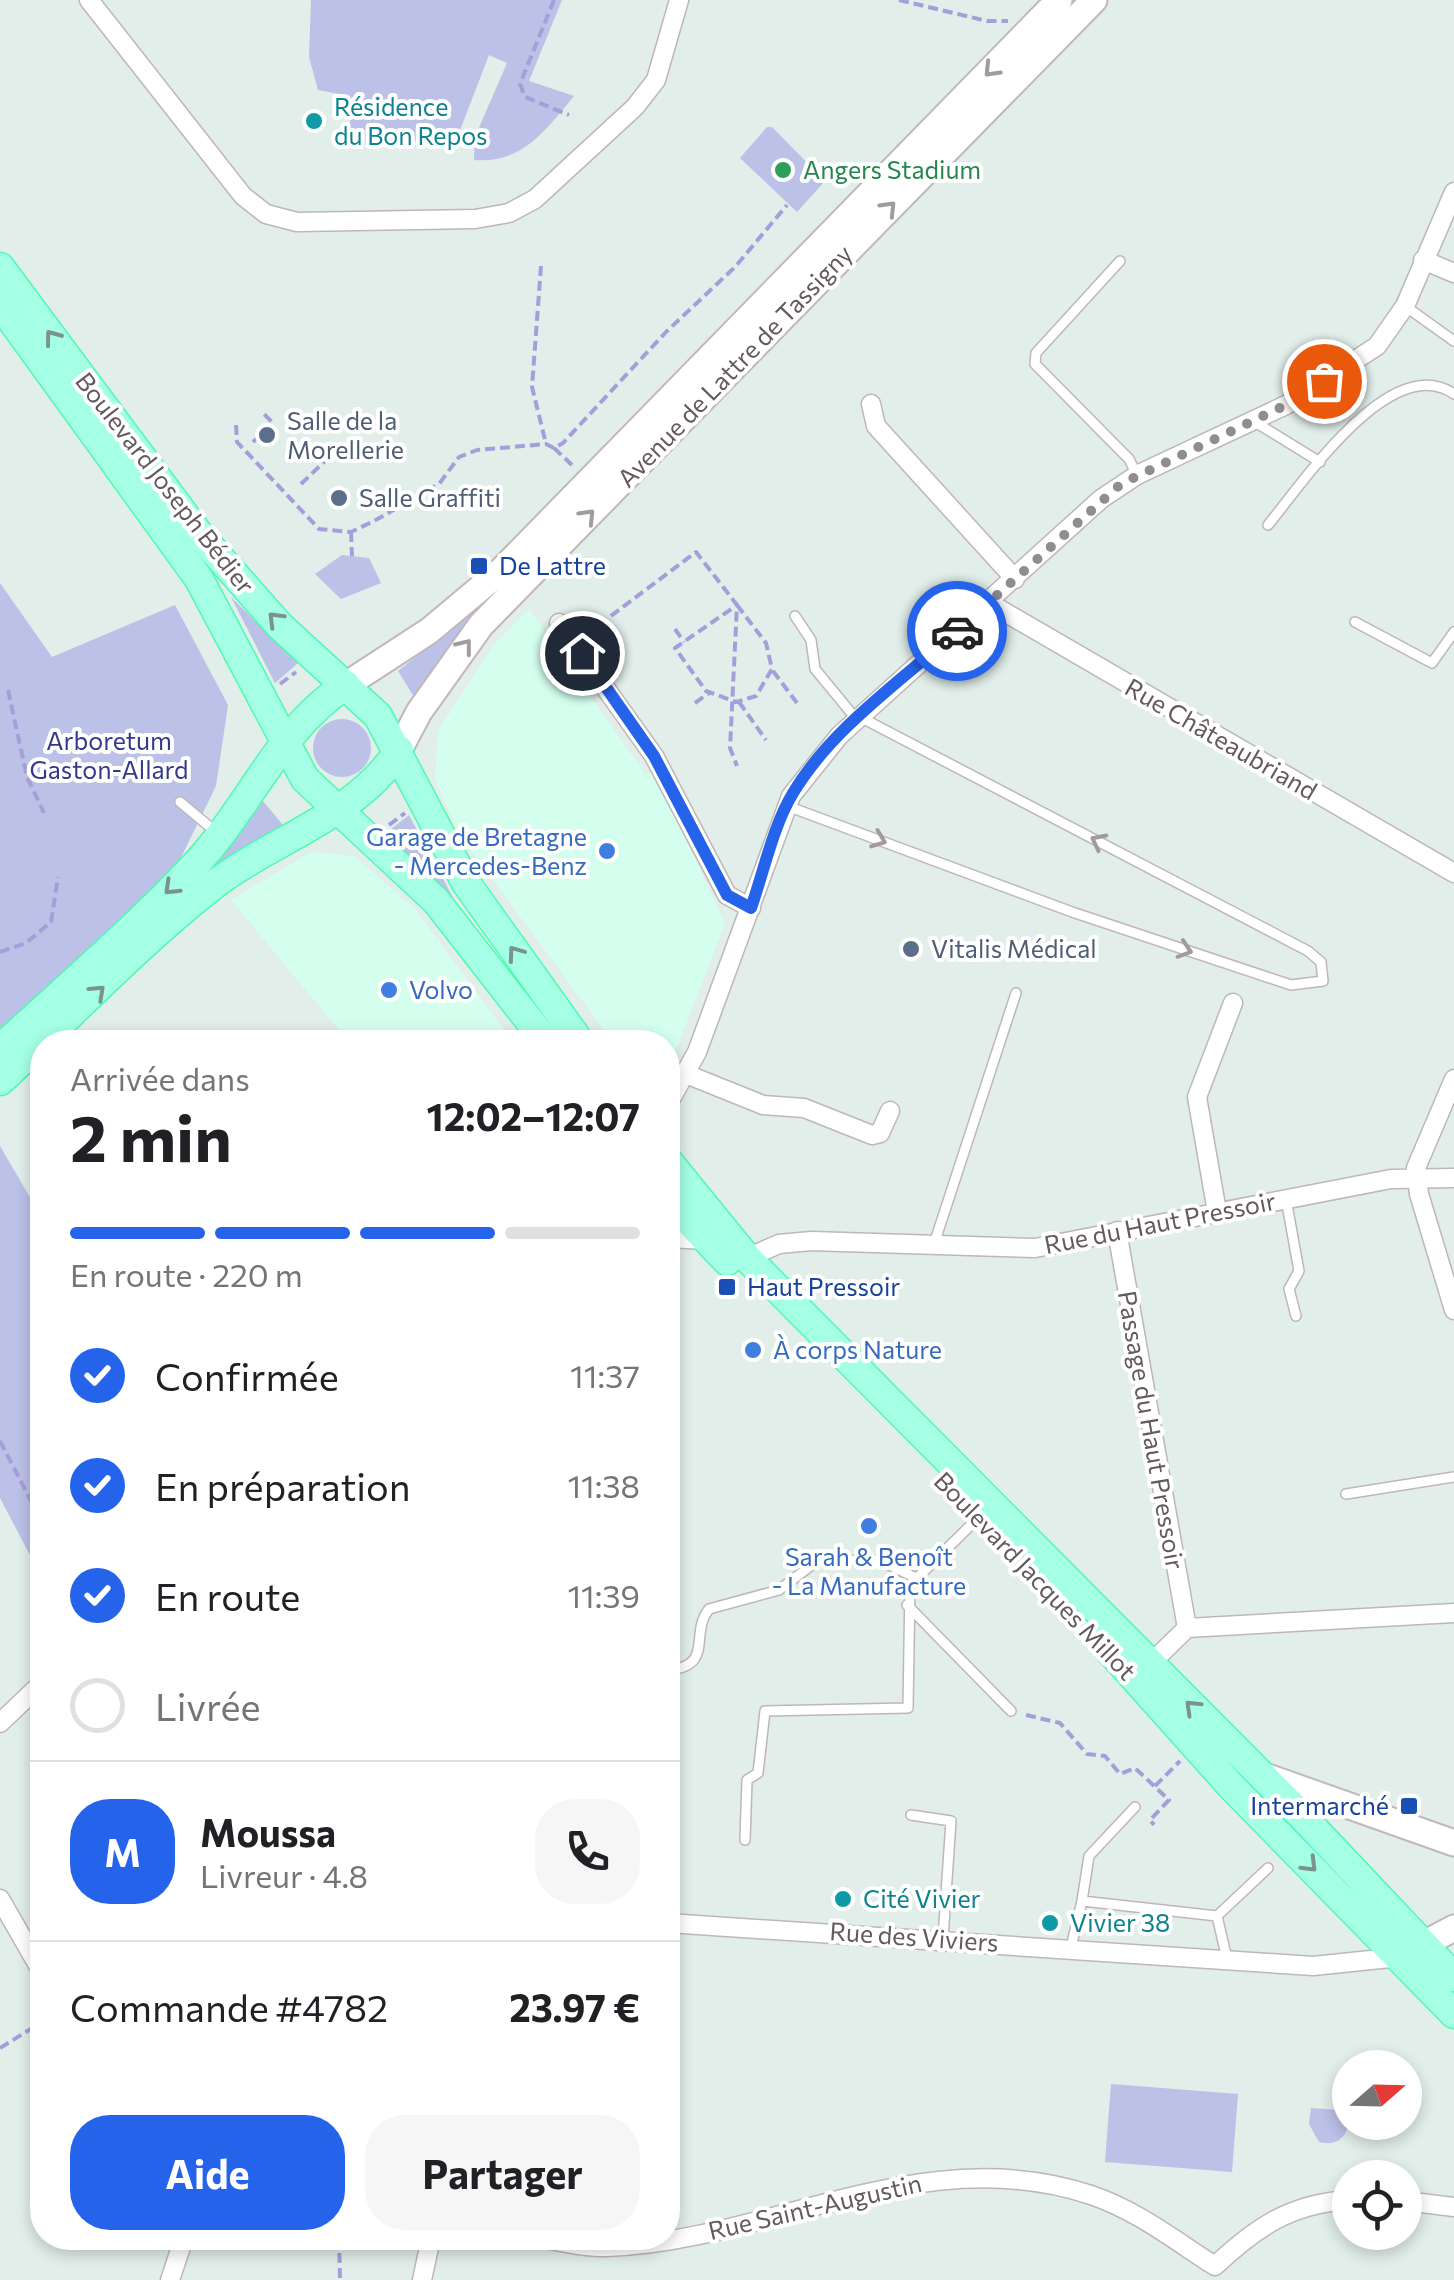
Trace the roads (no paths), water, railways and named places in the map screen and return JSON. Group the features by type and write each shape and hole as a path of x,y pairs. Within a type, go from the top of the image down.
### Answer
{"main road":[{"name":"Boulevard Joseph Bédier","path":"0,266 198,533 279,625 346,685"},
{"name":"Boulevard Joseph Bédier","path":"0,304 199,579 248,665 282,743"},
{"path":"0,1049 221,836 282,743 314,707 346,685 378,716 466,884 571,1030"},
{"path":"282,743 305,779 436,901 537,1030"},
{"path":"57,1030 213,886 369,789 399,750"},
{"path":"0,1082 30,1054"},
{"name":"Boulevard Jacques Millot","path":"680,1176 747,1258 1443,1961"},
{"name":"Boulevard Jacques Millot","path":"680,1212 979,1516 1454,2014"}],"street":[{"path":"89,0 243,196 266,214 298,222 475,220 523,207 628,114 656,80 679,0"},
{"name":"Avenue de Lattre de Tassigny","path":"346,685 429,632 503,568 1060,0"},
{"name":"Avenue de Lattre de Tassigny","path":"399,750 419,712 481,625 1094,0"},
{"path":"680,1084 788,806 811,767 858,718 1101,498 1137,475 1286,405 1377,346 1405,306 1454,192"},
{"path":"1423,260 1454,274"},
{"path":"871,404 876,426 1015,578"},
{"name":"Rue Châteaubriand","path":"989,603 1454,873"},
{"path":"559,622 654,756 727,895 751,908"},
{"path":"1217,1212 1196,1097 1233,1003"},
{"path":"686,1074 763,1105 804,1108 872,1134 880,1133 890,1111"},
{"path":"1454,1079 1424,1143 1418,1178 1454,1310"},
{"name":"Rue du Haut Pressoir","path":"747,1258 780,1244 811,1241 1034,1248 1286,1198 1418,1178 1454,1178"},
{"name":"Passage du Haut Pressoir","path":"1117,1231 1187,1628"},
{"path":"680,1239 707,1240"},
{"path":"1149,1665 1187,1628 1454,1612"},
{"path":"0,1724 30,1695"},
{"name":"Boulevard Jacques Millot","path":"1262,1775 1454,1843"},
{"path":"0,1899 30,1951"},
{"name":"Rue des Viviers","path":"680,1924 943,1938 1313,1966 1400,1957"},
{"path":"1400,1957 1443,1961 1454,1928"},
{"name":"Rue Saint-Augustin","path":"680,2236 890,2186 991,2177 1041,2182 1105,2200 1166,2232 1215,2273"},
{"path":"1215,2273 1265,2224 1290,2210 1332,2203"},
{"path":"1422,2204 1454,2208"},
{"path":"170,2280 180,2250"},
{"path":"422,2280 428,2250"}],"lane":[{"path":"1120,261 1036,353 1036,364 1128,459 1137,475"},
{"path":"1405,306 1454,341"},
{"path":"1268,525 1358,419 1394,392 1418,385 1445,388 1454,394"},
{"path":"1252,420 1320,462"},
{"path":"788,806 1072,912 1290,985 1322,981 1321,962 1308,951 858,718 815,669 811,640 794,616"},
{"path":"1355,622 1432,664 1454,632"},
{"path":"180,802 221,836"},
{"path":"932,1246 1016,993"},
{"path":"1286,1198 1298,1271 1289,1289 1296,1316"},
{"path":"1346,1494 1454,1477"},
{"path":"745,1840 747,1780 758,1773 765,1711 908,1708 907,1605 914,1578 979,1516"},
{"path":"680,1666 692,1663 699,1652 703,1617 709,1609 779,1590 817,1561 879,1560 914,1578"},
{"path":"907,1605 1011,1711"},
{"path":"1072,1947 1088,1856 1135,1807"},
{"path":"911,1815 951,1821 943,1938"},
{"path":"1218,1916 1268,1868"},
{"path":"1082,1901 1218,1916"},
{"path":"1218,1916 1228,1959"}],"place":[{"name":"Résidence du Bon Repos","path":"314,121"},
{"name":"Angers Stadium","path":"783,170"},
{"name":"Salle de la Morellerie","path":"267,435"},
{"name":"Salle Graffiti","path":"339,498"},
{"name":"De Lattre","path":"479,566"},
{"name":"Garage de Bretagne - Mercedes-Benz","path":"607,851"},
{"name":"Vitalis Médical","path":"911,949"},
{"name":"Volvo","path":"389,990"},
{"name":"Haut Pressoir","path":"727,1287"},
{"name":"À corps Nature","path":"753,1350"},
{"name":"Sarah & Benoît - La Manufacture","path":"869,1526"},
{"name":"Intermarché","path":"1409,1806"},
{"name":"Cité Vivier","path":"843,1899"},
{"name":"Vivier 38","path":"1050,1923"}],"park label":[{"name":"Arboretum Gaston-Allard","path":"109,756"}]}
